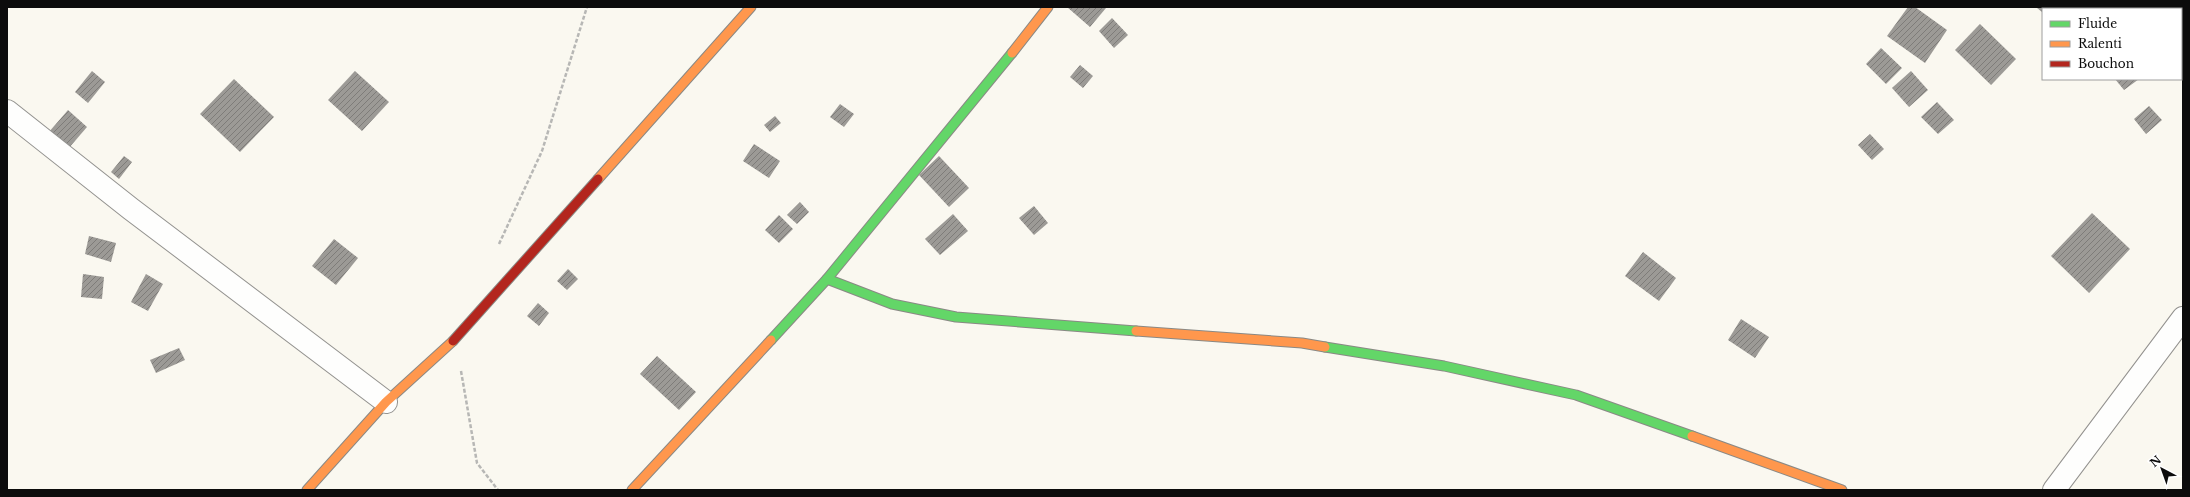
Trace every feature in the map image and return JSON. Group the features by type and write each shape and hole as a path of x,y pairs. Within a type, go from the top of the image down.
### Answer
{"street":[{"path":"307,490 386,402 456,338 750,7"},
{"path":"632,490 827,279 974,101 1048,7"},
{"path":"7,111 130,209 386,402"},
{"path":"827,279 892,304 956,317 1302,343 1444,366 1576,395 1842,490"},
{"path":"2054,490 2183,318"}],"building":[{"path":"1067,7 1105,7 1106,8 1090,27"},
{"path":"1908,7 1915,7 1947,30 1925,63 1887,36"},
{"path":"2036,7 2063,8 2042,8 2042,12"},
{"path":"2088,7 2118,7 2118,8"},
{"path":"1112,18 1128,35 1114,48 1099,31"},
{"path":"1980,24 2016,59 1991,85 1955,50"},
{"path":"1881,48 1902,68 1886,84 1866,64"},
{"path":"1080,65 1093,76 1083,88 1070,77"},
{"path":"92,71 105,82 88,103 75,92"},
{"path":"355,71 389,102 362,131 328,100"},
{"path":"1911,71 1928,90 1909,107 1892,88"},
{"path":"234,79 274,117 240,152 200,114"},
{"path":"2116,80 2138,80 2124,90"},
{"path":"1937,102 1954,120 1938,134 1921,117"},
{"path":"840,104 854,114 844,127 830,117"},
{"path":"2149,106 2162,120 2146,134 2134,119"},
{"path":"68,110 87,127 68,149 49,132"},
{"path":"775,116 781,123 770,132 764,125"},
{"path":"1870,134 1884,149 1872,160 1858,145"},
{"path":"754,144 780,161 769,178 743,161"},
{"path":"124,156 132,162 119,179 111,172"},
{"path":"939,156 969,188 949,207 919,175"},
{"path":"800,202 809,212 797,224 787,215"},
{"path":"1034,206 1048,223 1034,235 1019,218"},
{"path":"2092,213 2130,249 2089,293 2051,256"},
{"path":"953,214 968,231 940,255 925,239"},
{"path":"779,215 793,229 779,243 765,230"},
{"path":"89,236 116,243 111,262 85,254"},
{"path":"334,239 358,258 336,285 312,266"},
{"path":"1643,252 1676,278 1659,301 1625,276"},
{"path":"568,269 578,279 567,290 557,281"},
{"path":"83,274 104,277 102,299 81,297"},
{"path":"146,274 163,284 148,311 131,302"},
{"path":"538,303 549,313 539,326 527,316"},
{"path":"1741,319 1769,337 1755,358 1728,340"},
{"path":"179,348 185,360 156,373 150,360"},
{"path":"657,356 696,392 679,410 640,374"}],"traffic: fast":[{"path":"771,340 827,279 1012,53"},
{"path":"827,279 892,304 956,317 1136,331"},
{"path":"1325,347 1444,366 1576,395 1692,436"}],"traffic: slow":[{"path":"598,179 751,7"},
{"path":"1012,53 1048,7"},
{"path":"1136,331 1302,343 1325,347"},
{"path":"632,490 771,340"},
{"path":"307,490 386,402 453,341"},
{"path":"1692,436 1842,490"}],"traffic: jam":[{"path":"453,341 598,179"}]}
